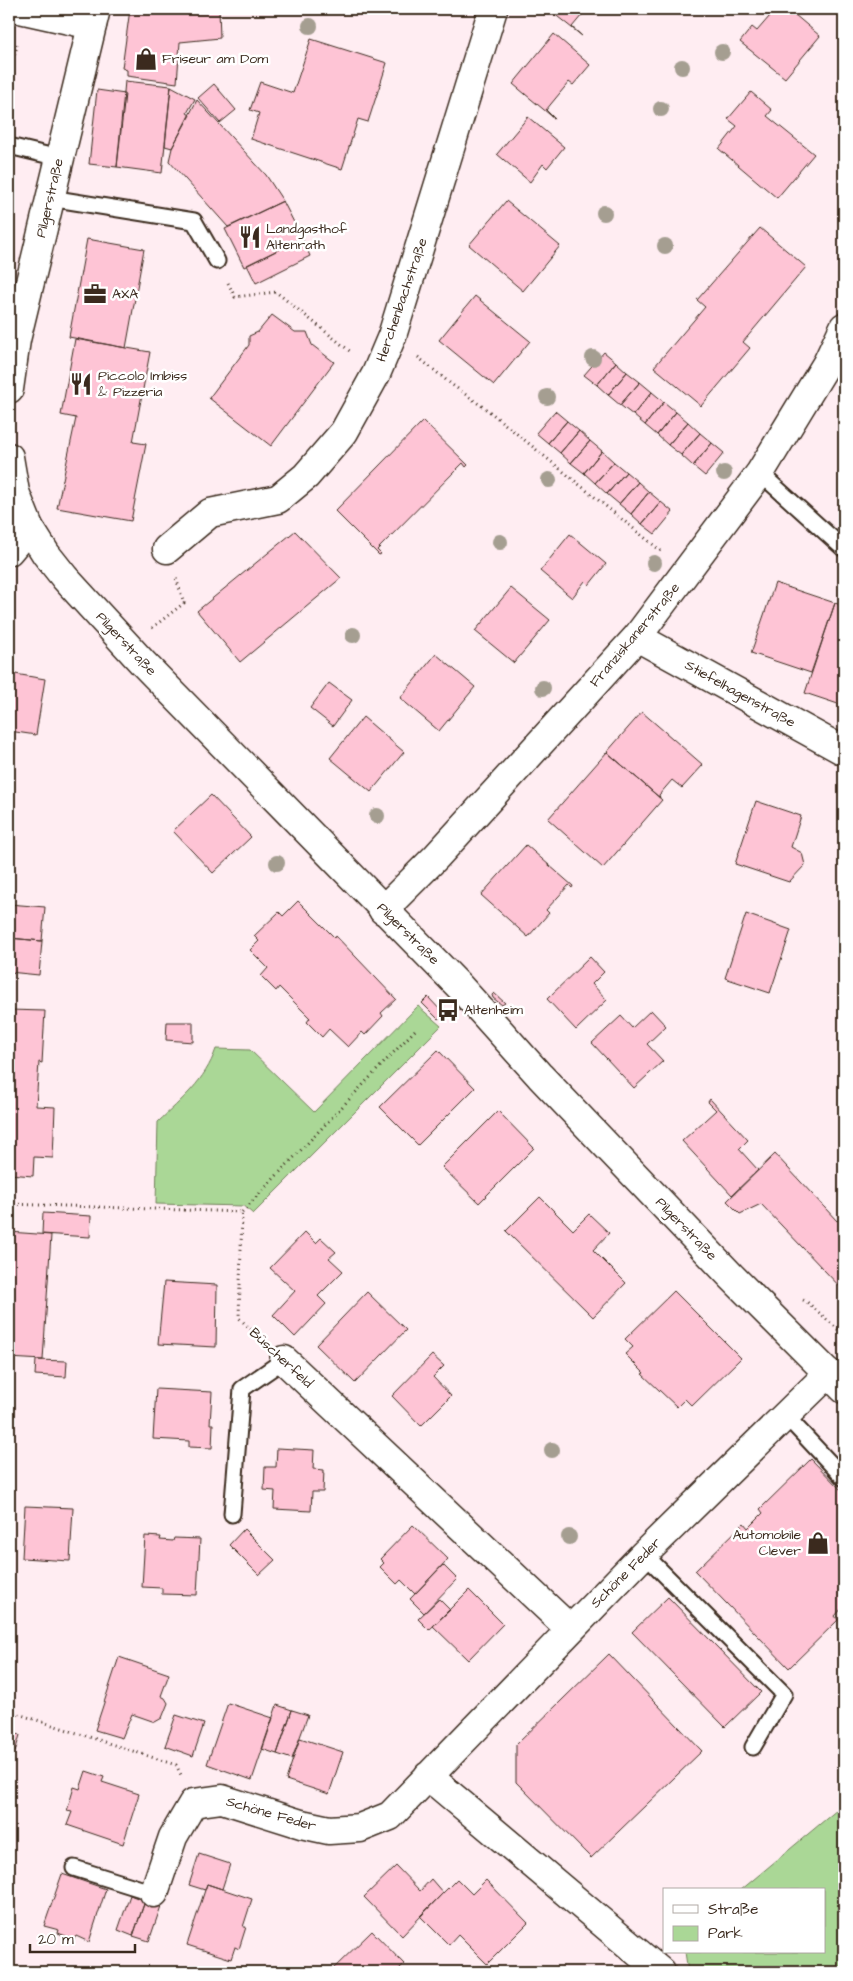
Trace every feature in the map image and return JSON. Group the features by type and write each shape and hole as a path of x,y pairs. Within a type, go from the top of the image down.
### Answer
{"street":[{"path":"20,9 94,17"},
{"name":"Herchenbachstraße","path":"167,548 210,513 278,499 306,476 344,432 376,374 392,336 493,9"},
{"name":"Pilgerstraße","path":"9,389 16,340 94,17"},
{"name":"Franziskanerstraße","path":"384,910 436,857 637,637 760,473 827,363 844,327"},
{"name":"Pilgerstraße","path":"9,457 15,492 29,527 46,554 65,578 128,647 460,986 540,1076 731,1276 837,1381"},
{"path":"9,551 29,527"},
{"name":"Stiefelhagenstraße","path":"637,637 844,751"},
{"name":"Büscherfeld","path":"284,1360 570,1629"},
{"name":"Schöne Feder","path":"193,1803 222,1798 301,1824 329,1830 360,1828 390,1816 644,1554 786,1416 837,1381"},
{"path":"428,1776 648,1968"},
{"path":"154,1893 173,1837 193,1803"}],"lane":[{"path":"9,146 59,158"},
{"path":"50,198 194,221 217,261"},
{"path":"760,473 844,549"},
{"path":"232,1514 242,1389 284,1360"},
{"path":"786,1416 844,1478"},
{"path":"644,1554 784,1694 752,1747"},
{"path":"74,1868 154,1893"}],"path":[{"path":"217,261 235,297 276,292 328,333"},
{"path":"392,336 451,384 490,412 636,532"},
{"path":"128,647 184,603 167,548"},
{"path":"9,1204 242,1212 417,1028"},
{"name":"Büscherfeld","path":"242,1212 239,1318 284,1360"},
{"path":"9,1711 176,1765 193,1803"}],"green space":[{"path":"418,1006 441,1026 253,1214 244,1206 156,1204 158,1122 199,1080 206,1071 216,1049 250,1050 314,1112"},
{"path":"844,1804 844,1972 688,1972 685,1954 826,1954 826,1888 743,1888"}],"building":[{"path":"130,9 219,9 220,38 180,42 177,83 127,76 127,70 122,68"},
{"path":"548,9 587,9 572,27 582,36"},
{"path":"776,9 788,9 820,36 785,78 740,42 752,27 757,31"},
{"path":"554,34 590,65 573,85 569,82 546,110 555,119 513,84"},
{"path":"311,39 387,63 368,122 358,119 342,169 251,139 259,113 250,110 260,82 293,93"},
{"path":"125,81 171,86 162,173 117,167"},
{"path":"214,84 236,110 220,123 198,98"},
{"path":"171,86 195,99 187,113 190,115 172,148 165,146"},
{"path":"97,90 125,94 117,167 89,164"},
{"path":"751,92 772,110 767,116 814,154 777,198 719,149 737,126 728,119"},
{"path":"197,100 266,175 283,201 228,227 169,161 172,148"},
{"path":"528,117 564,147 547,168 543,164 530,182 497,154"},
{"path":"283,201 302,238 244,267 225,229"},
{"path":"506,201 560,246 523,291 469,245"},
{"path":"760,228 806,267 743,342 750,348 701,406 654,367 705,307 697,300"},
{"path":"302,238 310,256 256,283 247,265"},
{"path":"87,239 144,249 126,348 69,337"},
{"path":"475,296 530,341 494,385 439,340"},
{"path":"272,315 295,332 307,332 312,345 334,362 271,446 209,398 249,345 249,336 258,332"},
{"path":"75,339 150,352 133,442 146,444 131,521 57,508 76,418 61,415"},
{"path":"604,352 616,362 597,385 584,375"},
{"path":"616,362 627,372 608,395 597,385"},
{"path":"627,372 640,382 620,405 608,395"},
{"path":"640,382 652,392 633,415 620,405"},
{"path":"652,392 664,402 645,425 633,415"},
{"path":"664,402 676,412 657,435 645,425"},
{"path":"555,411 567,421 548,443 536,433"},
{"path":"676,412 688,422 668,445 657,435"},
{"path":"423,421 468,465 466,467 463,463 377,550 381,554 379,555 335,511"},
{"path":"567,421 579,431 560,453 548,443"},
{"path":"688,422 700,433 681,455 668,445"},
{"path":"579,431 590,441 571,463 560,453"},
{"path":"700,433 712,443 693,466 681,455"},
{"path":"590,441 602,451 584,473 571,463"},
{"path":"712,443 724,453 705,476 693,466"},
{"path":"602,451 614,462 595,483 584,473"},
{"path":"614,462 626,472 607,494 595,483"},
{"path":"626,472 638,482 619,504 607,494"},
{"path":"638,482 649,492 631,514 619,504"},
{"path":"649,492 661,502 642,524 631,514"},
{"path":"661,502 673,512 655,534 642,524"},
{"path":"295,531 341,578 240,662 197,611"},
{"path":"570,534 606,564 589,585 585,581 572,598 540,571"},
{"path":"775,583 835,603 811,673 751,653"},
{"path":"511,588 550,620 514,663 475,631"},
{"path":"835,603 844,606 844,706 805,693"},
{"path":"436,654 475,687 439,731 400,698"},
{"path":"9,673 45,679 36,735 9,731"},
{"path":"329,683 352,700 333,726 310,708"},
{"path":"642,712 703,765 682,788 672,780 659,795 660,798 607,752"},
{"path":"363,717 404,752 371,792 330,758"},
{"path":"607,752 662,800 603,868 548,819"},
{"path":"211,795 251,837 213,873 173,831"},
{"path":"756,801 801,816 791,847 802,853 805,865 789,882 735,864"},
{"path":"526,845 573,886 572,888 569,885 546,910 549,913 528,937 481,895"},
{"path":"298,901 335,938 336,936 396,999 381,1013 383,1016 365,1035 362,1032 348,1047 329,1029 322,1037 307,1022 310,1018 279,987 276,991 261,976 268,968 250,950 259,941 254,936 279,912 283,916"},
{"path":"9,904 45,907 42,941 9,938"},
{"path":"746,914 791,930 770,993 725,978"},
{"path":"9,938 42,941 39,975 9,972"},
{"path":"590,957 604,972 592,984 607,1000 576,1030 547,999"},
{"path":"494,993 505,1003 502,1005 493,998 492,995"},
{"path":"428,997 444,1014 438,1019 422,1003"},
{"path":"9,1010 45,1011 42,1063 39,1062 36,1106 55,1107 53,1158 34,1157 33,1176 9,1174"},
{"path":"651,1010 666,1026 647,1044 663,1061 634,1088 592,1043 621,1016 632,1028"},
{"path":"167,1022 193,1022 193,1042 166,1040"},
{"path":"438,1050 475,1088 418,1145 380,1107"},
{"path":"710,1099 748,1140 739,1149 758,1170 732,1195 682,1141 716,1110 708,1102"},
{"path":"498,1111 534,1148 479,1203 442,1167"},
{"path":"775,1154 837,1221 844,1215 844,1291 761,1204 740,1214 727,1201"},
{"path":"540,1197 573,1230 589,1214 609,1233 593,1250 626,1283 593,1317 506,1231"},
{"path":"43,1213 91,1216 90,1237 42,1234"},
{"path":"9,1232 51,1235 43,1360 9,1358"},
{"path":"305,1232 316,1243 321,1238 336,1252 329,1258 343,1271 318,1296 326,1304 295,1337 273,1315 295,1291 270,1268"},
{"path":"164,1282 217,1285 216,1347 158,1344"},
{"path":"674,1291 741,1358 692,1406 685,1399 677,1407 642,1374 644,1373 625,1354 633,1347 625,1339"},
{"path":"367,1292 406,1330 355,1383 316,1345"},
{"path":"432,1355 444,1366 433,1377 451,1396 421,1426 392,1396"},
{"path":"36,1360 67,1361 66,1377 35,1375"},
{"path":"156,1389 212,1392 210,1424 213,1424 212,1448 189,1447 189,1441 153,1439"},
{"path":"277,1448 314,1450 313,1469 324,1470 323,1492 312,1492 311,1511 274,1509 275,1491 264,1490 265,1467 276,1467"},
{"path":"811,1459 844,1493 844,1606 835,1616 838,1620 789,1668 695,1571 744,1523 748,1528 763,1513 760,1509"},
{"path":"25,1506 73,1508 70,1561 22,1558"},
{"path":"413,1525 448,1559 415,1594 401,1580 397,1584 380,1567 384,1563 380,1559"},
{"path":"244,1529 275,1560 259,1575 229,1545"},
{"path":"145,1536 161,1537 160,1540 173,1541 174,1538 200,1539 197,1595 162,1594 162,1588 142,1587"},
{"path":"443,1565 457,1579 424,1613 410,1599"},
{"path":"469,1590 503,1624 468,1660 433,1626"},
{"path":"668,1597 761,1692 725,1727 632,1632"},
{"path":"439,1599 450,1610 429,1630 418,1619"},
{"path":"609,1654 702,1751 591,1858 516,1782 516,1745"},
{"path":"119,1657 169,1674 161,1696 168,1703 162,1718 155,1722 132,1714 122,1738 95,1730"},
{"path":"228,1703 273,1718 252,1780 207,1764"},
{"path":"277,1705 292,1710 277,1754 262,1749"},
{"path":"292,1710 308,1715 292,1759 277,1754"},
{"path":"176,1715 204,1724 193,1756 165,1746"},
{"path":"9,1731 20,1735 15,1752 9,1750"},
{"path":"300,1738 343,1752 329,1794 286,1780"},
{"path":"86,1771 104,1777 102,1782 139,1794 123,1844 67,1825 72,1812 67,1811 74,1787 80,1789"},
{"path":"199,1854 230,1864 222,1889 207,1884 205,1890 189,1885"},
{"path":"396,1866 420,1891 431,1879 443,1893 402,1936 364,1897"},
{"path":"62,1874 106,1889 89,1942 76,1936 74,1939 58,1933 59,1930 44,1926"},
{"path":"457,1879 472,1894 486,1880 528,1923 487,1964 458,1935 449,1945 420,1916"},
{"path":"207,1884 252,1899 243,1927 246,1927 239,1949 235,1947 231,1959 187,1945"},
{"path":"130,1895 145,1901 133,1936 118,1930"},
{"path":"145,1901 161,1906 149,1941 133,1936"},
{"path":"372,1931 404,1964 396,1972 331,1971"}],"place":[{"name":"Friseur am Dom","path":"146,59"},
{"name":"Landgasthof Altenrath","path":"250,237"},
{"name":"AXA","path":"95,294"},
{"name":"Piccolo Imbiss & Pizzeria","path":"81,384"},
{"name":"Altenheim","path":"448,1010"},
{"name":"Automobile Clever","path":"818,1543"}]}
